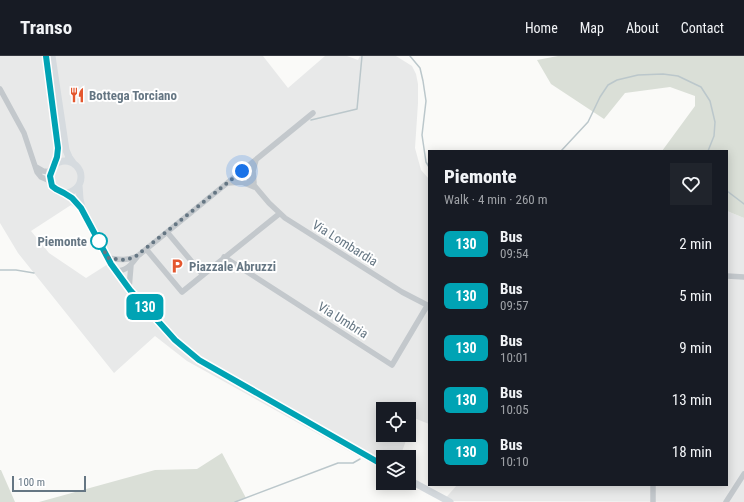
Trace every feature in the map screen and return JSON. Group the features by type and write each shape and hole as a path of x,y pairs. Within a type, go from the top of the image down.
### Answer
{"main road":[{"path":"46,56 58,144 58,155 50,181 56,189 74,201 83,212 115,271 130,290 175,340 199,360 376,461"},
{"path":"52,56 66,150 69,157 79,169 81,175 79,185 83,212"},
{"path":"53,169 64,161 74,164"},
{"path":"64,193 72,192 79,185"},
{"path":"416,484 450,502"}],"street":[{"path":"0,89 24,133 39,175 50,181"},
{"path":"115,271 124,270 131,265 146,249 313,113"},
{"path":"256,160 252,174 256,188"},
{"path":"36,167 43,171 53,169"},
{"name":"Via Lombardia","path":"242,171 286,220 402,292 428,306"},
{"path":"228,183 242,182 256,188"},
{"path":"146,249 182,292 279,214"},
{"path":"167,232 203,275"},
{"path":"108,258 125,260 139,255"},
{"name":"Via Umbria","path":"224,258 392,365 428,306"},
{"path":"130,290 131,265"},
{"path":"728,276 744,277"},
{"path":"726,502 744,474"},
{"path":"653,486 653,502"}],"shaded area":[{"path":"0,56 263,56 288,88 325,56 347,56 358,60 360,56 396,56 412,66 416,74 418,84 415,148 421,170 428,178 428,424 416,419 416,402 376,402 376,442 405,442 403,450 376,450 376,466 187,361 155,336 114,373 18,253 0,223","holes":["71,205 79,211 108,264 86,278 49,253 31,231"]},
{"path":"558,56 744,56 744,218 728,211 728,150 663,150 695,106 695,96 670,87 625,93 604,119 551,84 537,60"},
{"path":"728,211 744,218 744,502 443,501 456,486 728,486"},
{"path":"222,453 246,498 235,502 39,502 155,470 197,469"},
{"path":"1,470 15,502 0,502"}],"waterway":[{"path":"311,120 357,109 362,56"},
{"path":"410,56 420,68 423,81 426,101 422,135 426,162 428,165"},
{"path":"562,150 588,122 600,97 608,85 617,80 638,75 663,74 678,76 701,87 710,101 715,122 714,136 708,150"},
{"path":"728,192 744,204"},
{"path":"0,270 16,270 34,273"},
{"path":"235,502 338,463 353,463 360,459"}],"bus line":[{"name":"130","path":"46,56 58,148 56,163 50,173 50,181 52,186 72,198 81,208 111,264 130,290 175,340 199,360 376,461"}],"place":[{"name":"Bottega Torciano","path":"77,95"},
{"name":"Piemonte","path":"99,241"},
{"name":"Piazzale Abruzzi","path":"177,266"}],"route":[{"path":"99,241 97,237 108,258 125,260 131,259 139,255 242,171"}]}
